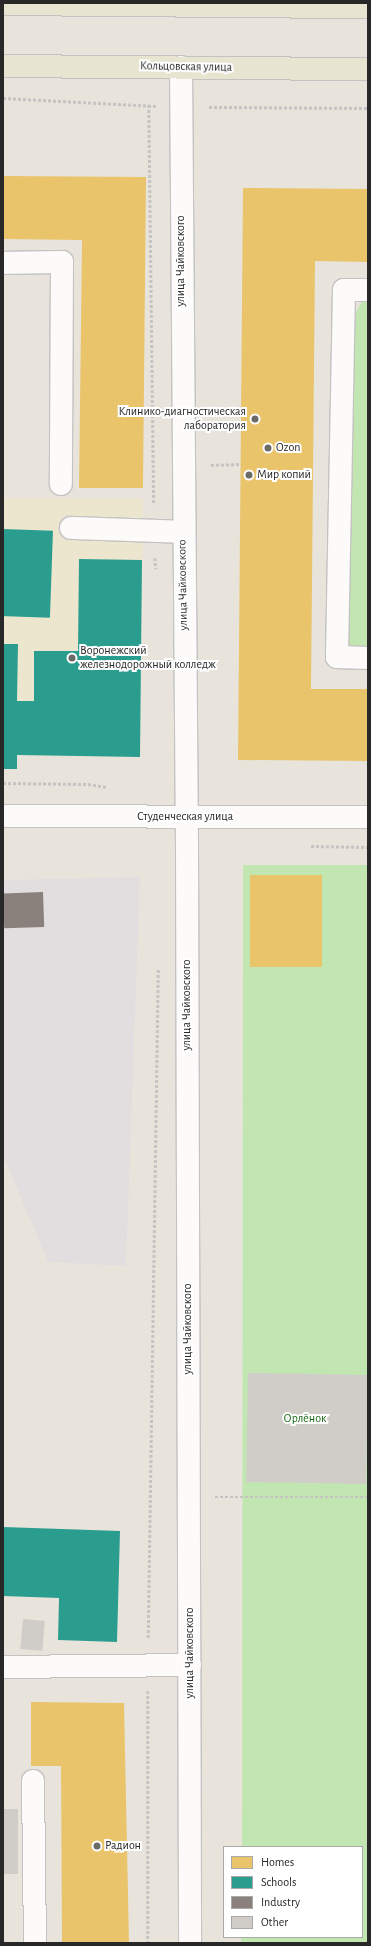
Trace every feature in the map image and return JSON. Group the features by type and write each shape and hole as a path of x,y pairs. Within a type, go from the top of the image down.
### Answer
{"main road":[{"path":"3,4 332,5 368,7"},
{"name":"Кольцовская улица","path":"3,66 368,69"}],"street":[{"name":"улица Чайковского","path":"181,67 186,817 190,1943"},
{"path":"3,263 62,262 62,484"},
{"path":"368,290 344,290 338,657 368,658"},
{"path":"71,528 183,532"},
{"name":"Студенческая улица","path":"3,816 368,817"},
{"path":"3,1667 190,1665"},
{"path":"33,1782 35,1943"}],"path":[{"path":"149,105 154,530 156,577"},
{"path":"205,465 241,464"},
{"path":"148,1943 148,1666 158,963"},
{"path":"189,1498 368,1497"}],"shaded area":[{"name":"Воронежский железнодорожный колледж","path":"3,498 143,499 140,757 17,755 3,769"},
{"path":"140,877 126,1266 48,1262 3,1155 3,880"}],"green space":[{"path":"363,299 368,299 368,648 348,649 353,318"},
{"name":"Орлёнок","path":"243,865 368,865 368,1943 241,1943 241,1938 363,1938 363,1846 242,1846"}],"building: Homes":[{"path":"3,176 146,177 143,488 79,488 82,240 3,239"},
{"path":"243,188 368,189 368,262 315,261 311,689 368,689 368,761 238,760"},
{"path":"250,875 322,875 322,967 250,967"},
{"path":"31,1702 124,1703 129,1943 62,1943 61,1766 31,1766"}],"building: Schools":[{"path":"3,529 53,531 50,618 3,616"},
{"path":"79,559 142,560 140,757 17,755 17,769 3,769 3,644 18,644 17,701 34,701 34,651 78,651"},
{"path":"3,1527 120,1531 117,1642 58,1640 59,1598 3,1596"}],"building: Industry":[{"path":"43,892 44,927 4,928 3,893"}],"building: Other":[{"path":"248,1373 368,1375 366,1484 246,1482"},
{"path":"23,1619 45,1621 42,1651 20,1649"},
{"path":"3,1809 18,1809 18,1874 3,1874"}],"place":[{"name":"Клинико-диагностическая лаборатория","path":"255,419"},
{"name":"Ozon","path":"268,448"},
{"name":"Мир копий","path":"249,475"},
{"name":"Воронежский железнодорожный колледж","path":"72,658"},
{"name":"Радион","path":"97,1846"}]}
